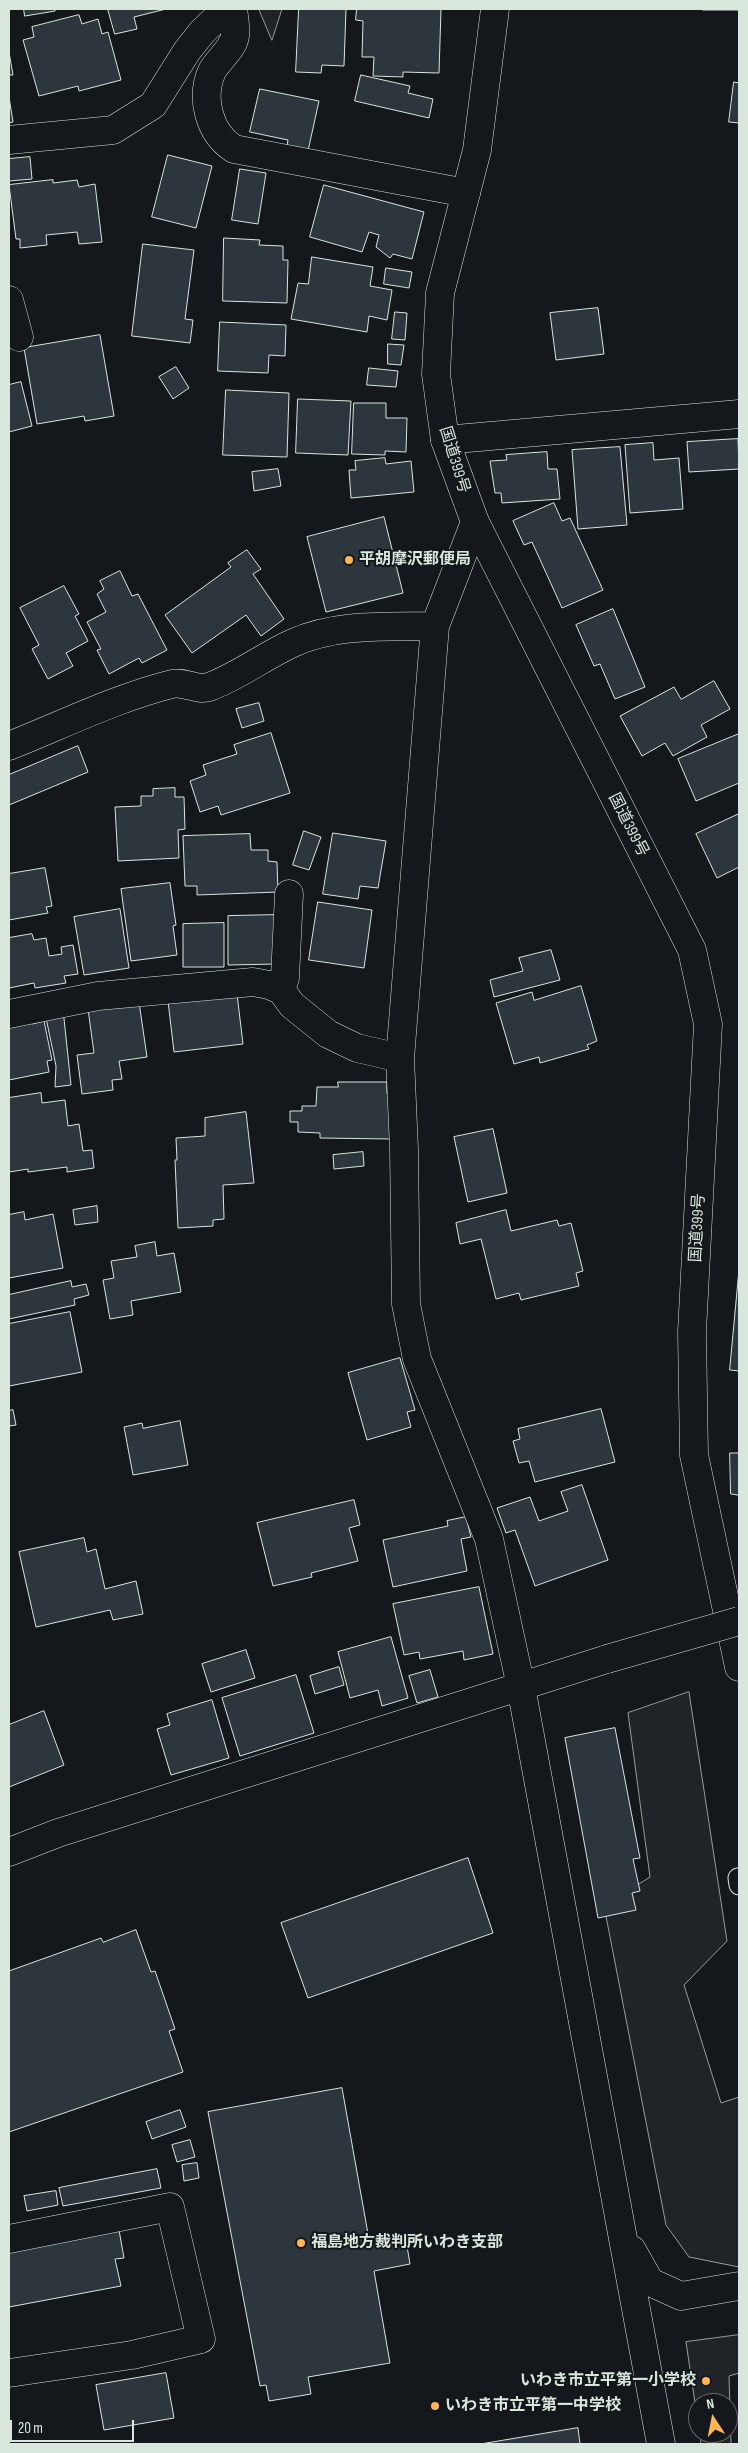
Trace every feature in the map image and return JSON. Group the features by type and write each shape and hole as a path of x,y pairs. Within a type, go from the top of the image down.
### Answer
{"main road":[{"path":"9,140 113,130 153,106 186,51 219,16 233,9 235,36 212,72 205,90 216,131 226,144 234,149 466,193"},
{"name":"国道399号","path":"495,9 477,150 440,293 436,374 445,440 474,522 692,950 708,1024 692,1332 694,1454 739,1667"},
{"path":"9,300 19,337"},
{"path":"445,440 739,414"},
{"path":"474,522 435,626 400,1058 408,1313 417,1359 489,1539 521,1687 661,2444"},
{"path":"9,746 110,705 174,683 206,688 240,673 293,643 322,633 354,628 435,626"},
{"path":"281,990 285,978 288,894"},
{"path":"9,1014 98,996 253,982 269,984 281,990 292,1005 328,1034 357,1048 400,1058"},
{"path":"9,1852 58,1833 607,1659 739,1621"},
{"path":"9,2239 170,2207 200,2339 132,2356 9,2373"},
{"path":"622,2234 650,2282 681,2296 739,2286"}],"shaded area":[{"path":"259,9 282,9 272,40"},
{"path":"689,1692 727,1941 684,1985 721,2103 739,2097 739,2267 689,2257 666,2225 604,1906 650,1877 628,1713"},
{"path":"739,2335 739,2373 729,2376 730,2393 694,2393 686,2342"},
{"path":"701,2443 731,2444 701,2444"}],"building":[{"path":"24,9 55,9 55,11 25,16"},
{"path":"108,9 166,9 134,17 137,29 115,34"},
{"path":"299,9 346,9 344,66 322,65 321,73 296,72"},
{"path":"357,9 441,9 439,73 403,72 403,77 373,76 374,57 362,57 363,21 356,20"},
{"path":"739,9 739,10 703,10"},
{"path":"79,15 82,24 98,19 102,34 108,32 121,80 79,91 78,86 39,96 23,40 34,37 32,27"},
{"path":"9,52 13,75 9,75"},
{"path":"361,75 410,86 408,93 433,99 429,118 355,101"},
{"path":"734,82 739,83 739,123 729,122"},
{"path":"260,89 319,101 308,151 287,146 288,140 250,132"},
{"path":"9,97 13,122 9,123"},
{"path":"168,155 212,166 196,228 152,217"},
{"path":"30,157 32,179 9,181 9,159"},
{"path":"240,169 266,173 258,224 232,220"},
{"path":"53,180 53,183 77,180 79,187 95,184 102,242 79,244 77,232 46,235 47,245 20,248 20,239 16,239 9,185"},
{"path":"324,185 424,212 412,259 393,254 390,258 376,247 379,235 369,232 362,252 310,237"},
{"path":"224,238 260,240 259,245 283,246 283,260 288,260 287,303 223,301"},
{"path":"143,244 194,250 185,319 193,320 190,343 132,336"},
{"path":"312,257 373,267 370,286 392,290 387,320 369,316 367,332 291,319 298,283 308,284"},
{"path":"386,268 412,272 409,288 384,284"},
{"path":"598,308 604,354 556,360 550,313"},
{"path":"395,312 407,313 405,340 392,339"},
{"path":"220,322 286,325 285,356 269,355 268,373 218,371"},
{"path":"100,335 114,416 85,421 84,416 37,424 24,348"},
{"path":"388,344 404,345 401,365 388,364"},
{"path":"176,367 189,388 173,399 159,377"},
{"path":"369,368 398,371 396,387 367,385"},
{"path":"21,382 32,426 9,432 9,385"},
{"path":"226,390 289,393 287,457 223,455"},
{"path":"298,399 351,401 348,455 296,453"},
{"path":"354,403 386,403 386,418 407,418 406,452 385,451 385,455 352,454"},
{"path":"738,439 739,469 689,472 687,442"},
{"path":"653,443 654,460 679,458 683,509 630,513 625,445"},
{"path":"620,447 627,525 578,529 572,450"},
{"path":"547,452 548,469 557,469 560,499 502,503 501,493 495,493 490,461 507,460 506,455"},
{"path":"385,458 386,464 411,461 414,492 351,498 349,470 356,470 355,461"},
{"path":"278,469 281,486 254,491 252,472"},
{"path":"554,503 562,521 570,518 603,590 562,608 532,542 524,545 513,521"},
{"path":"384,517 403,593 326,612 307,537"},
{"path":"247,550 261,569 253,574 284,619 261,636 246,615 192,653 165,615 231,567 228,563"},
{"path":"120,571 132,596 138,594 167,650 142,663 139,658 109,674 97,650 101,649 87,622 106,612 97,594 104,589 100,581"},
{"path":"64,586 79,614 75,616 88,641 66,653 73,666 48,679 32,649 39,645 20,608"},
{"path":"613,609 645,687 615,699 600,664 594,666 576,625"},
{"path":"714,681 730,709 701,725 707,737 673,756 665,743 642,756 620,716 674,687 681,699"},
{"path":"259,703 264,721 242,728 236,709"},
{"path":"271,733 290,793 221,815 218,806 200,812 190,781 206,775 203,765 237,754 234,745"},
{"path":"739,734 739,783 696,801 678,759"},
{"path":"78,746 88,772 9,805 9,775"},
{"path":"175,788 175,797 184,797 185,829 178,830 179,858 118,861 115,807 141,806 141,796 153,796 153,789"},
{"path":"739,814 739,867 717,878 696,834"},
{"path":"304,831 321,837 309,870 293,865"},
{"path":"333,833 386,841 378,888 360,886 358,899 323,894"},
{"path":"250,834 251,850 268,850 268,861 277,862 278,892 197,895 197,886 185,886 183,836"},
{"path":"45,868 52,906 46,907 48,913 9,920 9,874"},
{"path":"170,883 176,925 173,926 177,955 131,961 121,889"},
{"path":"318,902 372,910 364,968 309,960"},
{"path":"120,909 129,968 84,975 74,917"},
{"path":"276,915 276,964 228,965 228,916"},
{"path":"224,923 224,967 183,967 183,924"},
{"path":"32,934 34,940 46,938 49,956 62,954 61,947 73,945 78,974 64,976 66,983 35,988 34,983 9,988 9,938"},
{"path":"551,950 560,980 494,997 490,980 523,971 519,958"},
{"path":"581,986 597,1041 587,1045 589,1049 540,1063 539,1057 514,1064 496,1003 532,992 534,1000"},
{"path":"237,994 243,1044 174,1052 168,1001"},
{"path":"139,1002 147,1057 119,1061 122,1079 112,1080 113,1090 82,1094 77,1055 94,1053 88,1009"},
{"path":"63,1009 71,1085 55,1087 56,1066 45,1013"},
{"path":"31,1019 32,1024 44,1021 52,1060 47,1061 49,1072 9,1080 9,1024"},
{"path":"338,1082 387,1082 387,1094 391,1094 391,1139 320,1138 320,1133 298,1132 298,1122 290,1122 290,1111 302,1111 302,1106 316,1106 317,1087 338,1087"},
{"path":"41,1093 42,1103 65,1100 68,1126 79,1124 83,1151 92,1150 94,1168 67,1172 67,1167 28,1172 28,1169 9,1172 9,1098"},
{"path":"246,1112 254,1183 223,1185 224,1219 213,1220 213,1226 178,1228 176,1138 205,1136 205,1118"},
{"path":"493,1129 507,1193 468,1202 454,1137"},
{"path":"363,1152 364,1166 334,1169 333,1155"},
{"path":"97,1206 98,1222 75,1225 73,1210"},
{"path":"506,1210 511,1231 557,1220 559,1226 571,1223 583,1271 576,1273 579,1286 521,1300 519,1293 496,1299 481,1239 460,1244 456,1223"},
{"path":"24,1212 25,1220 53,1214 63,1268 9,1278 9,1215"},
{"path":"155,1242 157,1256 174,1253 181,1292 131,1301 133,1315 110,1319 103,1280 114,1278 111,1261 137,1257 135,1246"},
{"path":"739,1270 739,1371 730,1370"},
{"path":"71,1281 72,1287 86,1284 89,1295 74,1299 75,1305 9,1319 9,1295"},
{"path":"70,1312 82,1372 9,1386 9,1324"},
{"path":"400,1358 415,1410 407,1412 411,1427 367,1440 348,1373"},
{"path":"601,1409 615,1462 535,1482 529,1461 519,1463 513,1441 520,1439 518,1429"},
{"path":"13,1410 16,1425 9,1426 9,1411"},
{"path":"180,1421 188,1465 133,1475 124,1427 142,1423 143,1428"},
{"path":"730,1453 739,1453 739,1498 738,1495 731,1494"},
{"path":"582,1485 608,1560 535,1586 515,1530 506,1533 497,1508 530,1497 539,1521 568,1511 561,1492"},
{"path":"354,1500 360,1525 349,1528 358,1561 311,1573 312,1577 273,1586 257,1523"},
{"path":"466,1517 471,1537 461,1539 467,1571 393,1587 383,1540 448,1526 447,1521"},
{"path":"84,1538 87,1552 96,1549 105,1589 136,1581 143,1614 113,1620 110,1610 36,1627 19,1552"},
{"path":"479,1587 493,1654 464,1660 463,1651 420,1659 419,1652 404,1655 393,1604"},
{"path":"391,1637 408,1698 382,1706 378,1690 350,1698 338,1652"},
{"path":"246,1650 255,1678 211,1692 202,1664"},
{"path":"339,1667 344,1685 315,1694 310,1676"},
{"path":"430,1670 438,1697 417,1703 409,1676"},
{"path":"296,1675 314,1733 240,1756 222,1698"},
{"path":"212,1700 229,1758 171,1775 157,1729 170,1725 167,1714"},
{"path":"44,1711 64,1765 9,1787 9,1725"},
{"path":"615,1728 640,1858 633,1859 640,1891 632,1893 636,1910 598,1918 565,1738"},
{"path":"468,1858 493,1933 308,1998 281,1923"},
{"path":"136,1930 151,1972 155,1971 175,2029 169,2031 183,2072 9,2132 9,1971 101,1938 103,1942"},
{"name":"福島地方裁判所いわき支部","path":"342,2088 370,2245 406,2240 410,2264 374,2271 390,2363 308,2377 311,2394 269,2401 266,2385 260,2386 208,2112"},
{"path":"180,2110 186,2127 152,2139 146,2122"},
{"path":"190,2140 195,2157 177,2162 172,2145"},
{"path":"197,2163 199,2178 184,2181 182,2165"},
{"path":"157,2169 161,2188 63,2206 59,2188"},
{"path":"56,2191 58,2205 27,2211 24,2196"},
{"path":"119,2230 124,2258 115,2259 121,2286 9,2307 9,2251"},
{"path":"166,2373 174,2418 104,2430 96,2385"},
{"path":"578,2428 580,2444 481,2444"}],"place":[{"name":"平胡摩沢郵便局","path":"349,560"},
{"name":"福島地方裁判所いわき支部","path":"301,2243"},
{"name":"いわき市立平第一小学校","path":"706,2381"},
{"name":"いわき市立平第一中学校","path":"435,2406"}]}
